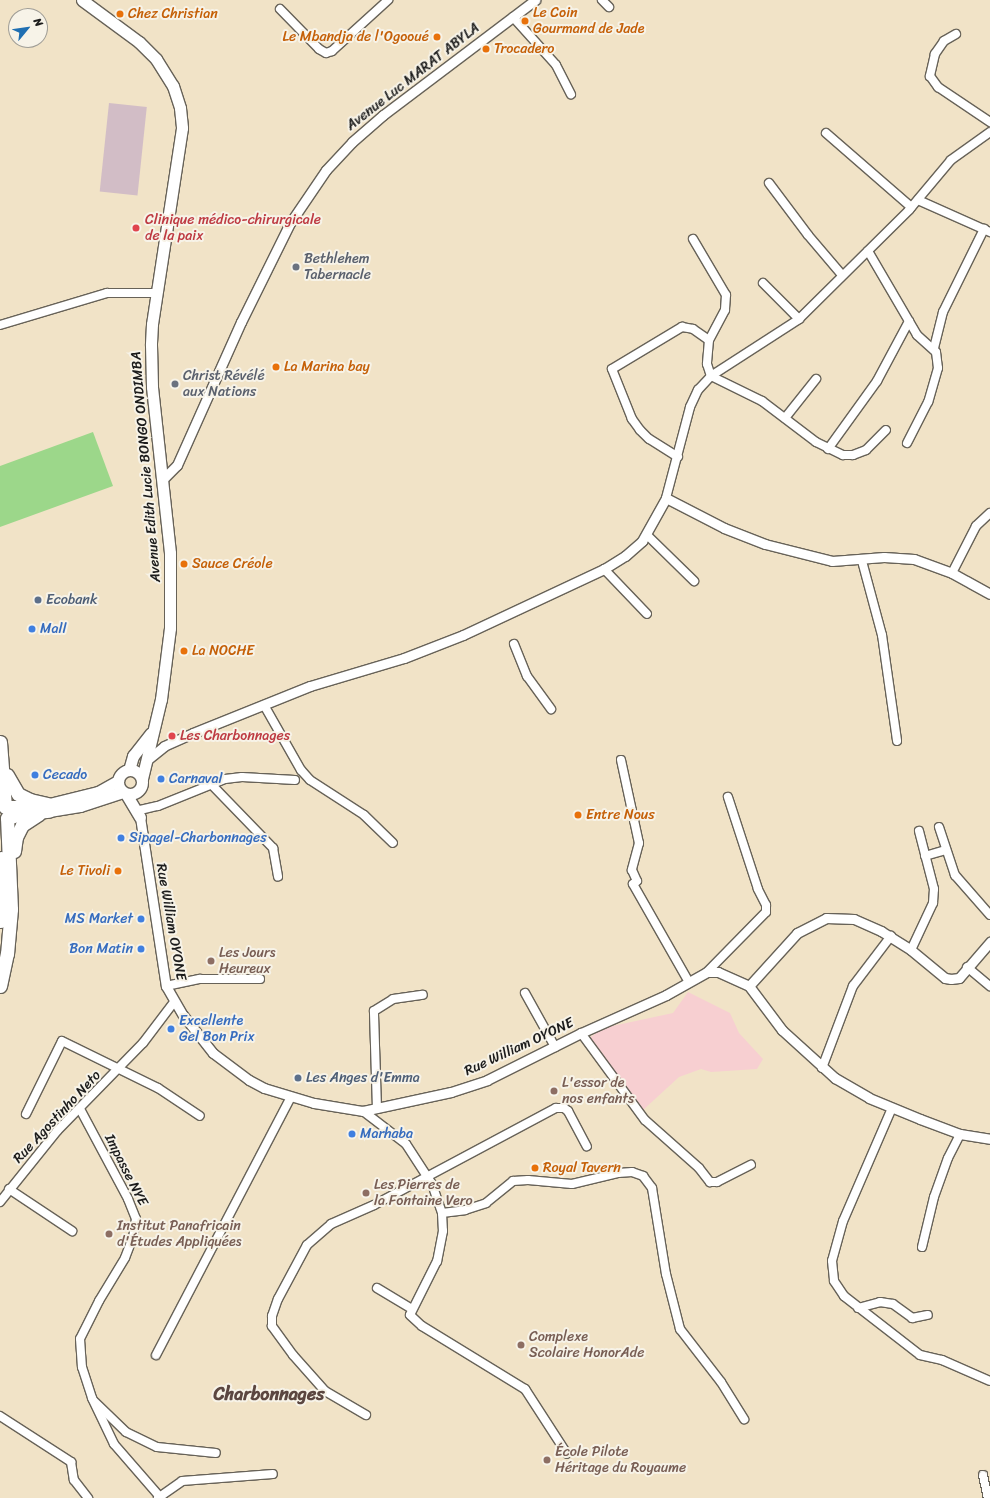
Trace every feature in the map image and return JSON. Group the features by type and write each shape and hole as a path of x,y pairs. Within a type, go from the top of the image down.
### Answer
{"highway":[{"path":"0,742 3,814 11,884"},
{"path":"1,756 13,790 48,808"},
{"path":"3,814 48,808"},
{"path":"0,986 10,933 11,884 18,830 29,818 48,808"},
{"path":"0,844 0,920"}],"main road":[{"name":"Avenue Edith Lucie BONGO ONDIMBA","path":"82,0 134,38 156,59 173,86 180,108 182,128 152,324 151,366 170,552 170,622 161,699 151,733"},
{"path":"140,813 139,790 147,760 151,733"},
{"path":"48,808 98,792 118,781 122,774 129,770 133,756 151,733"},
{"path":"129,770 138,773 142,779"},
{"path":"118,781 140,813"},
{"path":"48,808 80,806 125,793 133,794 139,790"}],"street":[{"path":"280,9 319,49 326,53 332,50 388,0"},
{"name":"Avenue Luc MARAT ABYLA","path":"162,480 177,465 270,262 299,209 326,170 352,142 383,115 534,0"},
{"path":"602,0 609,7"},
{"path":"513,17 556,65 571,94"},
{"path":"956,34 944,41 935,54 930,76 938,87 990,122"},
{"path":"147,760 171,743 310,686 404,658 463,635 604,569 635,549 647,535 666,498 690,407 698,390 712,376 799,318 918,200 951,160 990,132"},
{"path":"826,133 911,207"},
{"path":"769,184 808,235 842,275"},
{"path":"907,443 920,421 938,368 934,348 944,312 987,230 918,200"},
{"path":"693,240 726,295 725,310 709,340 707,364 712,376 762,401 828,449 843,455 852,456 866,450 886,430"},
{"path":"868,251 917,335 934,348"},
{"path":"763,283 799,318"},
{"path":"0,325 107,293 157,293"},
{"path":"828,449 877,381 910,321"},
{"path":"678,457 649,439 640,430 632,419 612,369 682,327 693,329 709,340"},
{"path":"785,418 816,379"},
{"path":"666,498 724,528 765,544 832,561 862,560 884,557 914,558 952,574 990,594"},
{"path":"952,574 976,526 990,513"},
{"path":"647,535 694,581"},
{"path":"862,560 882,636 897,740"},
{"path":"604,569 647,614"},
{"path":"514,644 527,676 551,709"},
{"path":"264,705 305,775 364,815 392,843"},
{"path":"621,760 639,843 632,870 637,880 633,884 689,982"},
{"path":"140,813 225,779 242,777 295,780"},
{"path":"212,785 273,848 278,877"},
{"path":"707,972 766,912 766,905 758,889 728,797"},
{"name":"Rue William OYONE","path":"140,813 166,986 174,1002 201,1040 224,1063 256,1084 292,1097 363,1111 451,1092 487,1080 581,1033 653,1001 707,972"},
{"path":"939,827 955,875 990,915"},
{"path":"911,950 933,903 934,889 924,856 919,831"},
{"path":"924,856 946,850"},
{"path":"749,986 797,933 815,922 826,918 854,919 890,936 911,950 945,978 959,978 990,942"},
{"path":"822,1068 853,986 890,936"},
{"path":"967,967 990,986"},
{"path":"707,972 727,974 749,986 782,1030 822,1068 852,1088 892,1108 960,1134 990,1139"},
{"path":"166,986 189,980 260,978"},
{"path":"525,993 555,1047"},
{"path":"377,1109 374,1011 393,999 423,995"},
{"name":"Rue Agostinho Neto","path":"0,1202 57,1131 143,1043 174,1002"},
{"path":"581,1033 645,1120 692,1160 710,1182 717,1182 751,1164"},
{"path":"26,1114 62,1041 173,1097 200,1116"},
{"path":"156,1355 292,1097"},
{"path":"366,1415 325,1391 278,1336 272,1326 272,1316 285,1281 296,1261 319,1232 331,1224 374,1206 556,1108 564,1108 568,1111 587,1146"},
{"path":"892,1108 843,1221 832,1262 832,1273 837,1288 858,1308 920,1355 942,1360 990,1382"},
{"name":"Impasse NYE","path":"80,1109 128,1199 136,1219 133,1237 125,1258 98,1301 80,1339 82,1366 92,1398 114,1444 159,1498"},
{"path":"363,1111 406,1144 429,1177 442,1214 442,1231 437,1261 410,1315 413,1319 525,1389 567,1454"},
{"path":"922,1247 934,1196 948,1158 960,1134"},
{"path":"442,1214 465,1210 486,1203 513,1181 528,1180 572,1184 618,1173 632,1172 643,1176 652,1188 666,1274 680,1329 721,1382 744,1419"},
{"path":"9,1190 72,1231"},
{"path":"377,1288 412,1309"},
{"path":"858,1308 880,1302 893,1304 912,1318 928,1315"},
{"path":"92,1398 126,1432 146,1442 174,1450 216,1453"},
{"path":"0,1416 71,1462 74,1480 88,1498"},
{"path":"159,1498 182,1481 273,1474"},
{"path":"983,1475 988,1498"}],"shaded area":[{"path":"109,103 147,107 137,195 100,192"},
{"path":"688,992 730,1013 739,1033 763,1059 757,1069 711,1072 701,1069 679,1077 642,1111 588,1039 603,1028 673,1013"}],"green space":[{"path":"93,432 113,486 0,527 0,466"}],"place":[{"name":"Chez Christian","path":"120,14"},
{"name":"Le Coin Gourmand de Jade","path":"525,21"},
{"name":"Le Mbandja de l'Ogooué","path":"437,37"},
{"name":"Trocadero","path":"486,49"},
{"name":"Clinique médico-chirurgicale de la paix","path":"136,228"},
{"name":"Bethlehem Tabernacle","path":"296,267"},
{"name":"La Marina bay","path":"276,367"},
{"name":"Christ Révélé aux Nations","path":"175,384"},
{"name":"Sauce Créole","path":"184,564"},
{"name":"Ecobank","path":"38,600"},
{"name":"Mall","path":"32,629"},
{"name":"La NOCHE","path":"184,651"},
{"name":"Les Charbonnages","path":"172,736"},
{"name":"Cecado","path":"35,775"},
{"name":"Carnaval","path":"161,779"},
{"name":"Entre Nous","path":"578,815"},
{"name":"Sipagel-Charbonnages","path":"121,838"},
{"name":"Le Tivoli","path":"118,871"},
{"name":"MS Market","path":"141,919"},
{"name":"Bon Matin","path":"141,949"},
{"name":"Les Jours Heureux","path":"211,961"},
{"name":"Excellente Gel Bon Prix","path":"171,1029"},
{"name":"Les Anges d'Emma","path":"298,1078"},
{"name":"L'essor de nos enfants","path":"554,1091"},
{"name":"Marhaba","path":"352,1134"},
{"name":"Royal Tavern","path":"535,1168"},
{"name":"Les Pierres de la Fontaine Vero","path":"366,1193"},
{"name":"Institut Panafricain d'Études Appliquées","path":"109,1234"},
{"name":"Complexe Scolaire HonorAde","path":"521,1345"},
{"name":"École Pilote Héritage du Royaume","path":"547,1460"}],"district":[{"name":"Charbonnages","path":"269,1394"}]}
